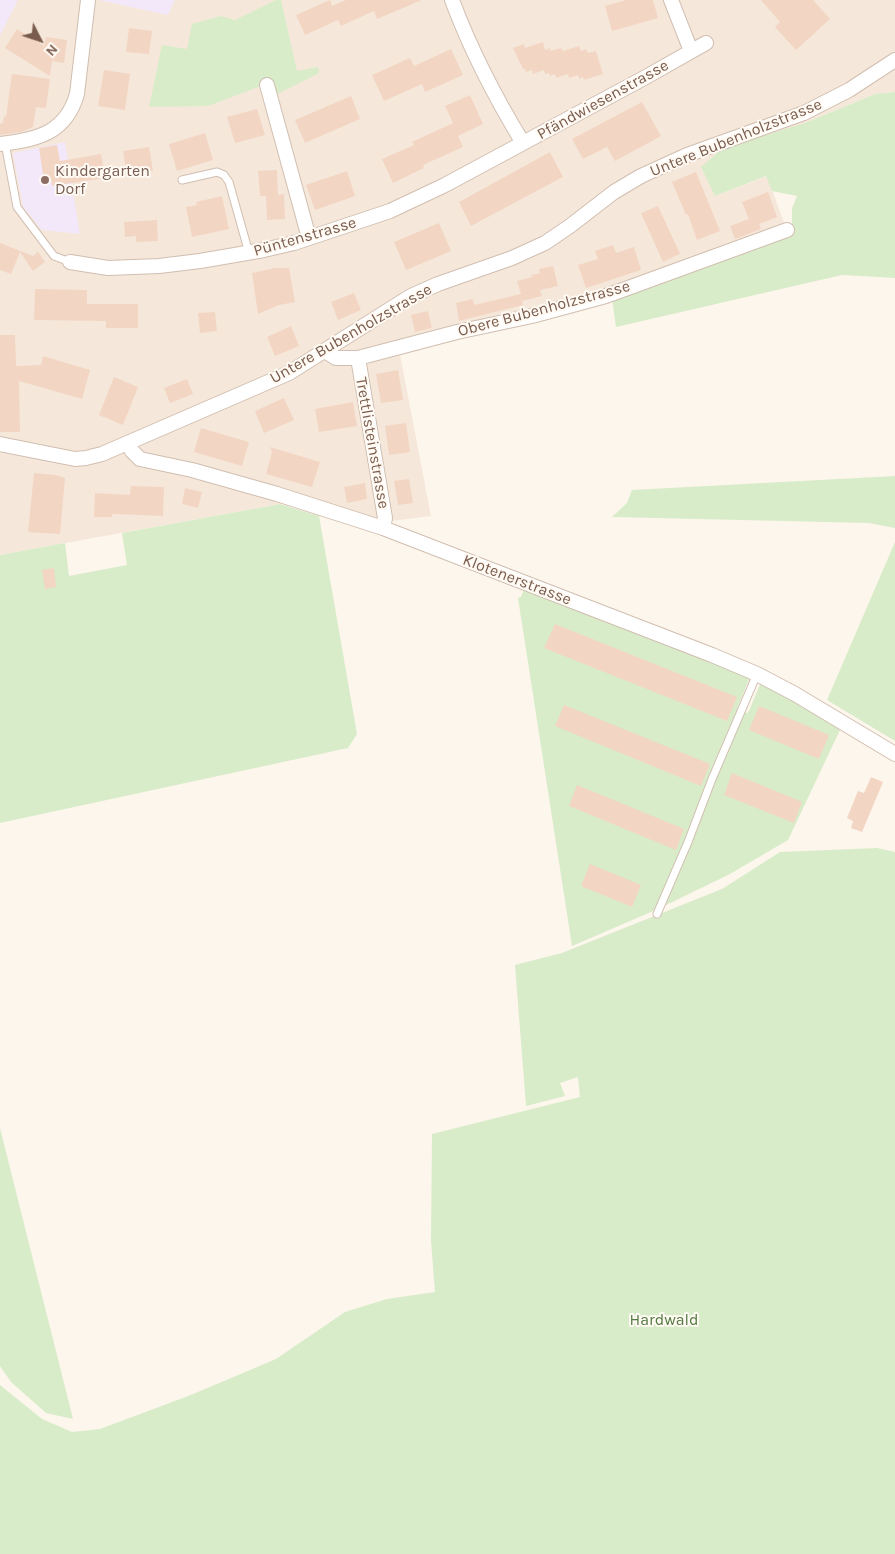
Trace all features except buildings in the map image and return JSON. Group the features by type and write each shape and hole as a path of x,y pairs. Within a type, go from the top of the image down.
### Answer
{"street":[{"path":"3,144 34,139 51,132 65,120 74,107 78,94 88,0"},
{"name":"Pfändwiesenstrasse","path":"452,0 460,22 493,92 523,143 706,43"},
{"path":"671,0 691,51"},
{"name":"Untere Bubenholzstrasse","path":"0,444 75,458 97,456 128,444 289,373 411,296 438,284 512,258 544,243 570,226 614,192 641,176 687,155 804,113 893,67"},
{"path":"267,85 309,238"},
{"name":"Püntenstrasse","path":"70,262 108,268 159,266 249,253 294,243 390,211 445,185 523,143"},
{"name":"Obere Bubenholzstrasse","path":"325,351 336,358 358,358 606,296 787,230"},
{"name":"Trettlisteinstrasse","path":"358,358 385,518 383,528"},
{"name":"Klotenerstrasse","path":"128,444 140,459 192,470 277,494 383,528 712,655 757,674 795,694 895,754"}],"lane":[{"path":"3,144 17,207 54,256 70,262"},
{"path":"182,180 218,172 224,175 229,182 249,253"},
{"path":"657,914 688,842 725,746 757,674"}],"shaded area":[{"path":"0,0 895,0 895,92 875,94 805,123 715,196 767,176 786,228 600,300 399,349 431,516 376,523 280,504 0,555"},
{"path":"0,0 18,0 0,35"},
{"path":"99,0 175,0 168,15"},
{"name":"Kindergarten Dorf","path":"65,142 80,234 42,230 23,207 13,153"}],"green space":[{"path":"276,0 281,0 297,71 318,67 319,73 273,96 269,83 208,106 149,107 162,45 187,49 192,24 221,16 235,20"},
{"path":"895,92 895,278 842,275 616,327 612,299 792,234 792,208 797,196 772,191 766,176 715,196 701,167 722,149 805,123 875,94"},
{"path":"895,476 895,528 869,523 612,517 627,503 632,490"},
{"path":"280,504 319,516 357,734 348,748 0,823 0,555 65,543 69,576 127,565 122,533"},
{"path":"895,542 895,741 827,700"},
{"path":"524,589 750,677 737,709 748,713 761,682 840,730 788,840 730,874 658,909 572,946 518,598 521,597"},
{"name":"Hardwald","path":"877,848 895,852 895,1554 0,1554 0,1385 42,1419 72,1432 100,1429 191,1395 276,1359 345,1312 387,1299 435,1292 431,1241 432,1134 580,1097 578,1077 560,1083 565,1096 526,1106 515,965 562,953 722,889 780,852"},
{"path":"0,1128 73,1419 46,1413 11,1382 0,1366"}],"place":[{"name":"Kindergarten Dorf","path":"45,180"}]}
